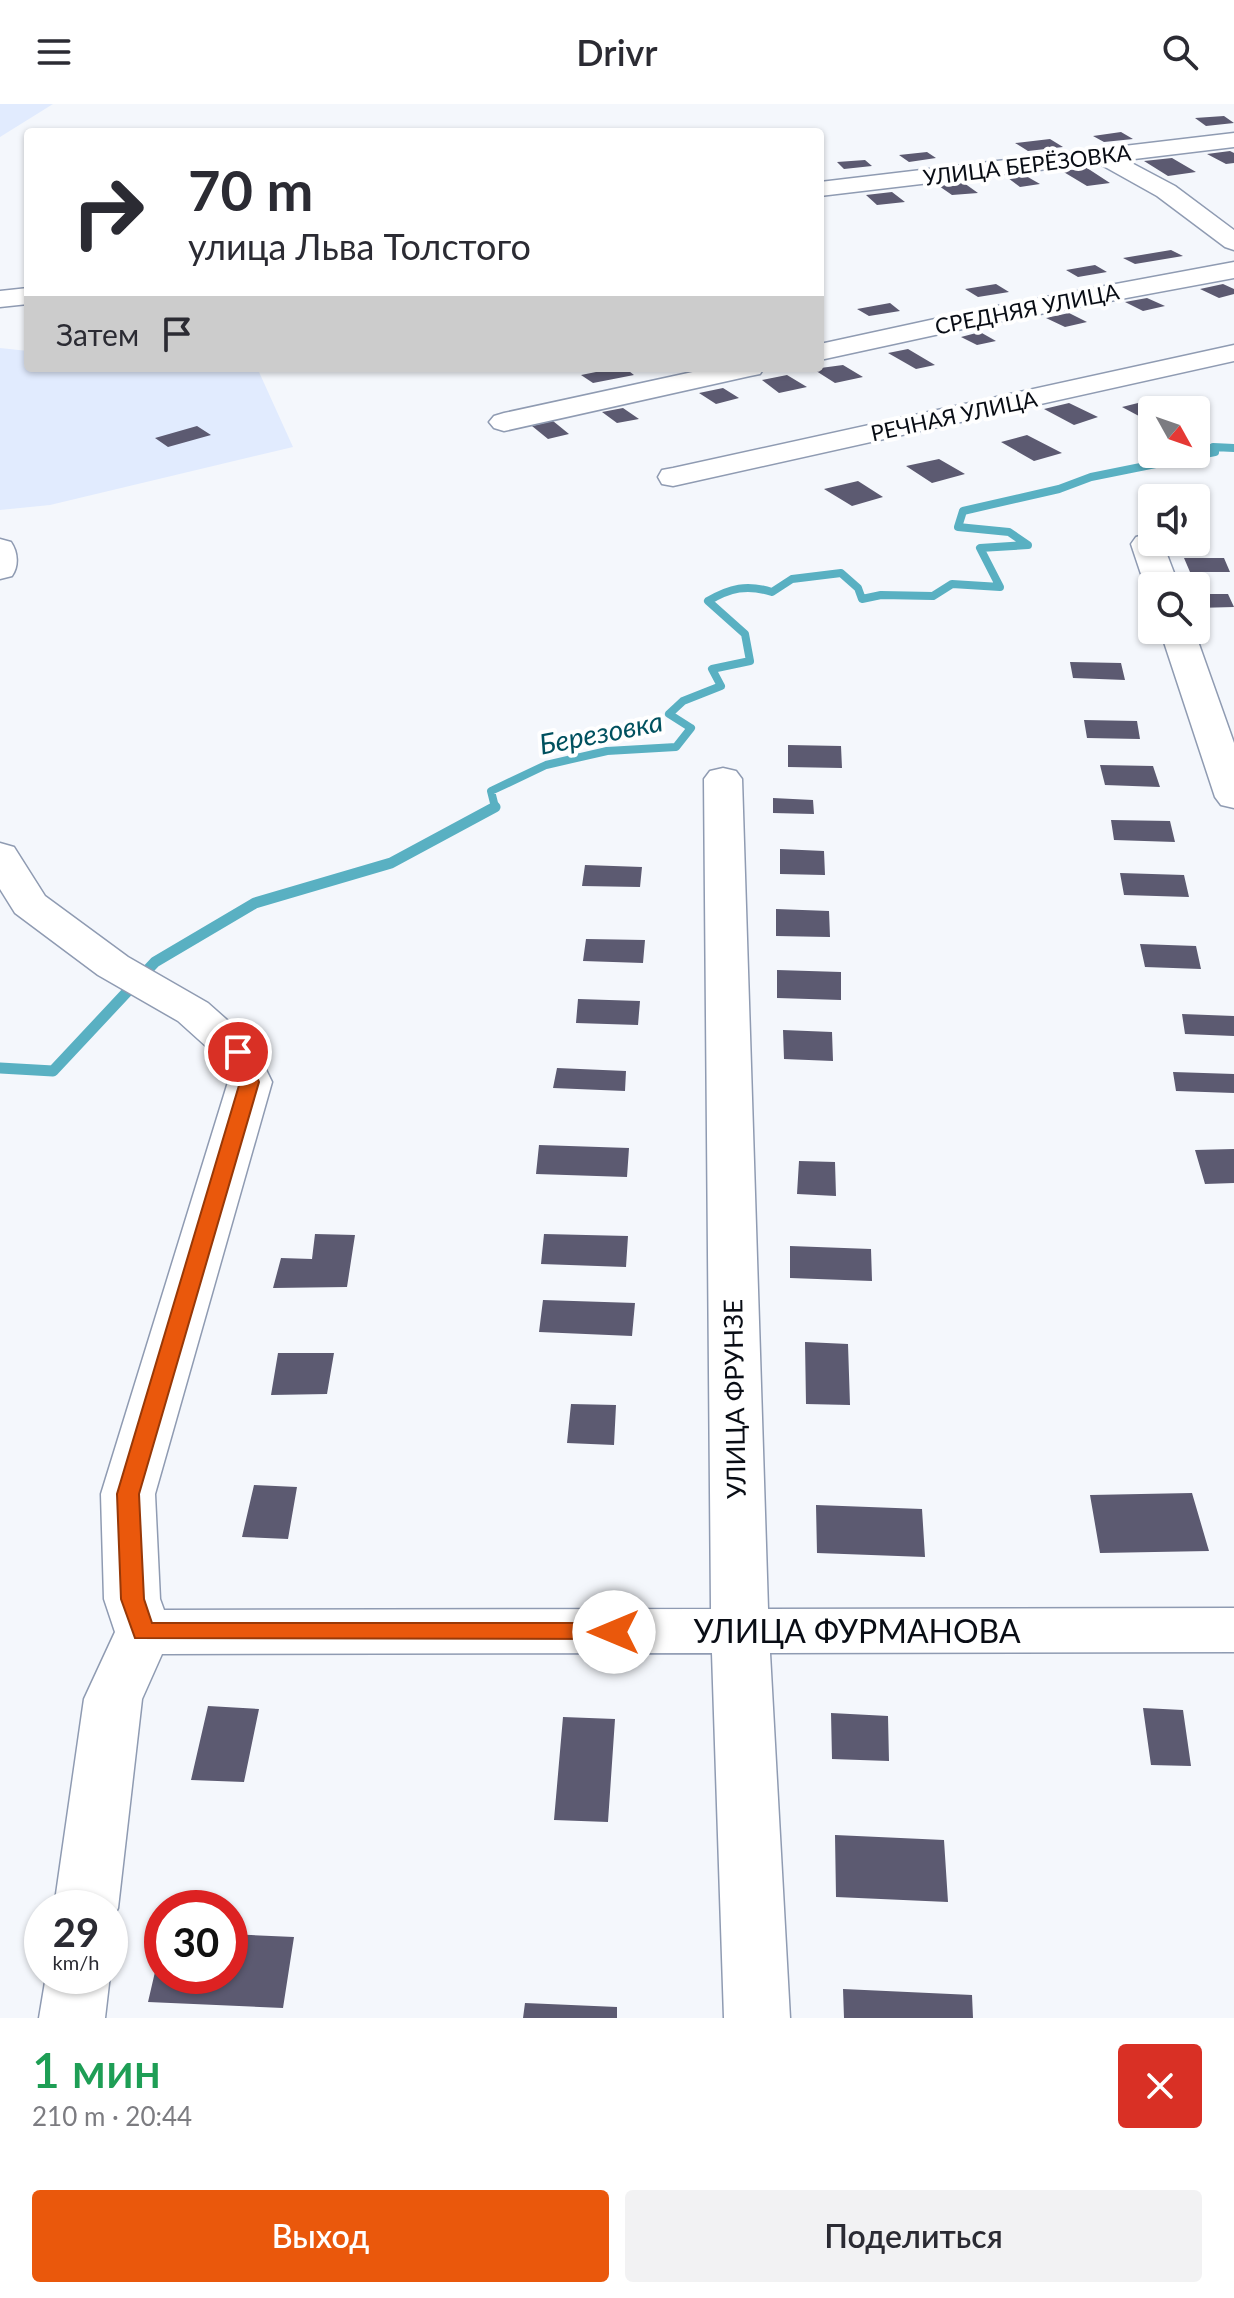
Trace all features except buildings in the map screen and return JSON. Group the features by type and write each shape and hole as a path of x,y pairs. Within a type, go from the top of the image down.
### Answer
{"street":[{"name":"УЛИЦА БЕРЁЗОВКА","path":"824,189 1234,140"},
{"path":"1102,156 1166,191 1234,242"},
{"name":"СРЕДНЯЯ УЛИЦА","path":"824,351 981,317 1234,270"},
{"path":"0,299 24,296"},
{"name":"РЕЧНАЯ УЛИЦА","path":"673,477 1234,353"},
{"path":"504,422 732,372"},
{"path":"0,549 0,569"},
{"path":"1182,644 1234,797"},
{"name":"УЛИЦА ФРУНЗЕ","path":"723,779 740,1632 757,2018"},
{"path":"0,855 18,911 193,1012 238,1052 250,1082 128,1494 132,1599 143,1632 113,1699 88,1890"},
{"name":"УЛИЦА ФУРМАНОВА","path":"143,1632 1234,1630"},
{"path":"72,2018 75,1994"}],"shaded area":[{"path":"0,104 53,104 0,137"},
{"path":"0,348 24,351 24,372 259,372 293,447 50,505 0,510"}],"waterway":[{"name":"Березовка","path":"495,807 491,791 546,765 607,751 676,747 691,728 669,714 683,701 721,686 712,669 750,661 745,634 708,601 716,597 731,590 747,588 772,592 792,579 841,573 858,588 862,599 881,595 933,596 952,584 1000,587 980,548 1028,545 1009,532 958,527 963,511 1059,489 1091,477 1215,452 1213,447 1234,448"},
{"name":"Березовка","path":"0,1068 53,1071 155,962 255,903 391,863 495,807"},
{"name":"Березовка","path":"491,809 495,807"}],"route":[{"path":"238,1052 250,1082 128,1494 132,1599 143,1632 614,1632"}]}
